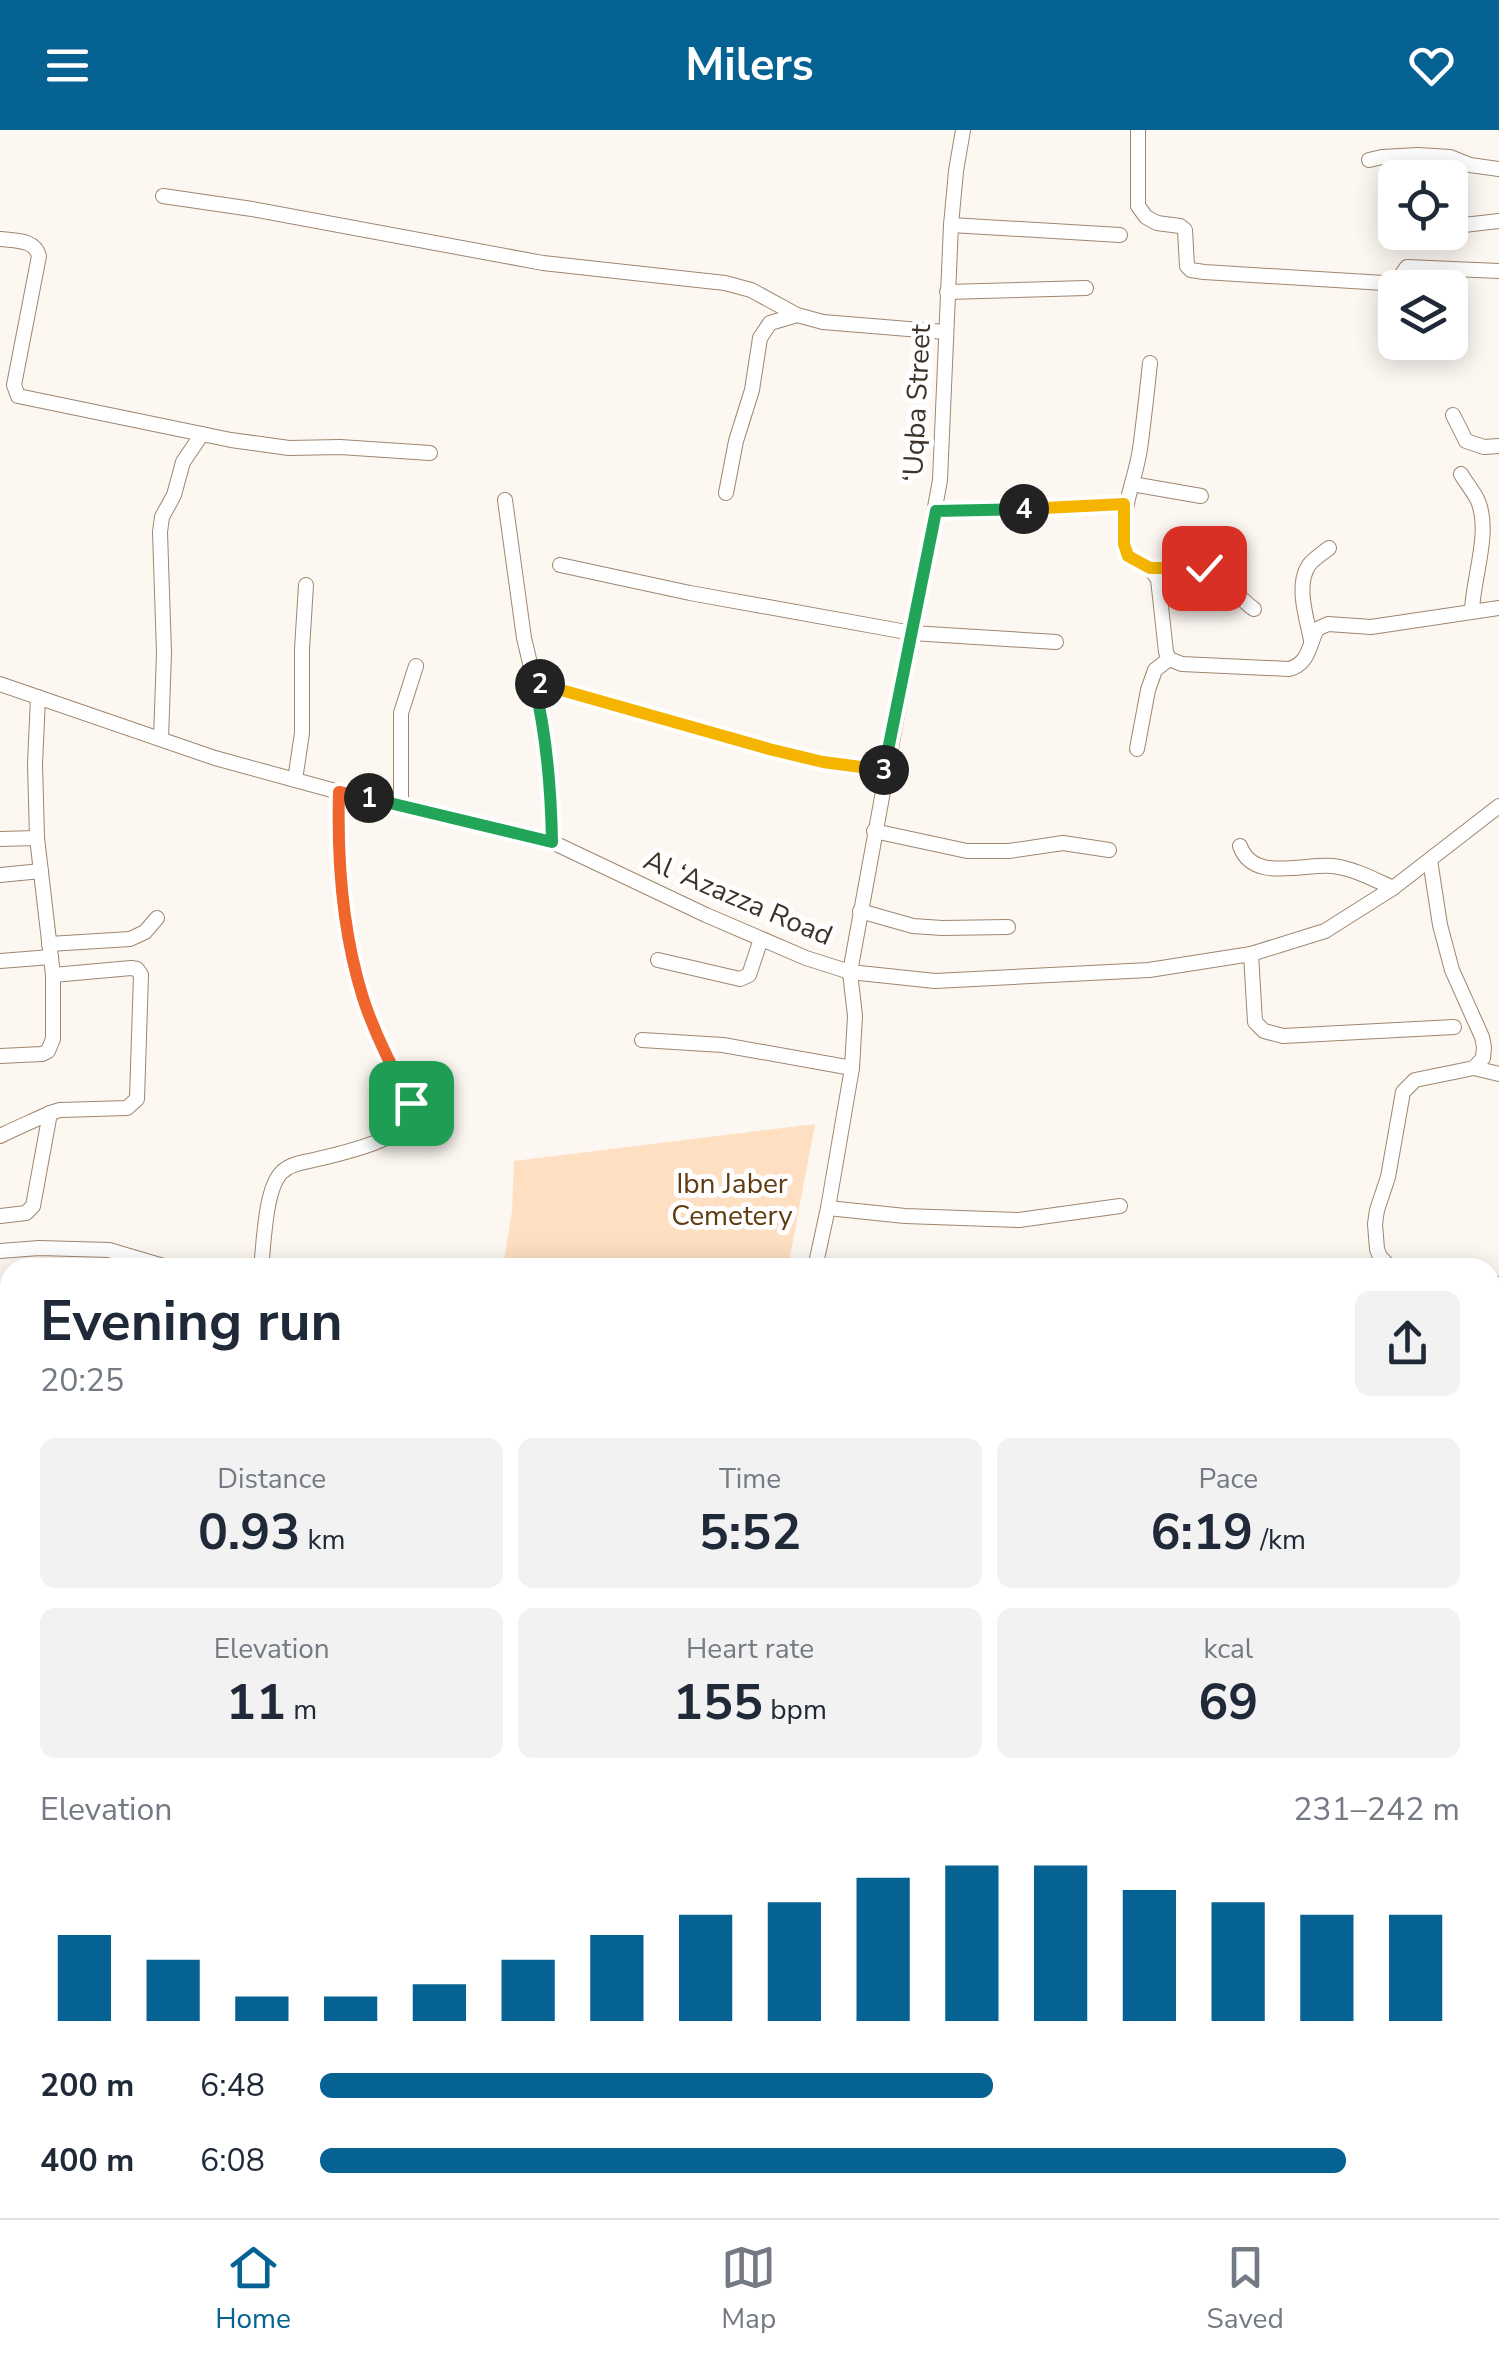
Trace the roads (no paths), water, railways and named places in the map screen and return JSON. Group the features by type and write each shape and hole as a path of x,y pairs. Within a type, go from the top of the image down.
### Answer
{"street":[{"name":"‘Uqba Street","path":"818,1258 852,1068 856,1016 850,972 940,480 951,225 963,130"},
{"path":"1138,130 1138,206 1157,223 1185,230 1188,266 1196,272 1384,283 1397,281 1407,267 1499,271"},
{"path":"1369,160 1382,156 1450,157 1470,165 1499,169"},
{"path":"163,196 543,263 725,283 751,290 797,314 823,322 945,332"},
{"path":"1468,225 1499,221"},
{"path":"951,225 1120,235"},
{"path":"0,239 32,244 39,256 14,385 18,396 289,448 430,454"},
{"path":"947,292 1086,288"},
{"path":"726,492 752,390 760,338 770,322 797,314"},
{"path":"1150,362 1139,451 1124,504 1124,544 1128,556 1150,568 1158,579 1169,658 1182,664 1289,669 1299,666 1317,629 1328,624 1372,627 1499,608"},
{"path":"1452,415 1466,441 1484,447 1499,446"},
{"path":"161,739 162,517 174,495 183,462 202,434"},
{"path":"1461,474 1479,503 1482,529 1472,611"},
{"path":"1132,484 1201,496"},
{"path":"505,500 524,638 545,736 552,842"},
{"path":"936,511 1124,504"},
{"path":"1311,640 1304,580 1309,564 1329,548"},
{"path":"560,566 912,633 1056,642"},
{"path":"1150,568 1204,568 1254,609"},
{"path":"294,780 302,733 306,585"},
{"path":"1137,749 1155,670 1169,658"},
{"path":"401,805 401,713 416,666"},
{"path":"534,683 787,754 886,770"},
{"name":"Al ‘Azazza Road","path":"0,684 216,758 339,792 552,842 706,915 806,958 850,972 935,980 1149,970 1251,954 1325,931 1393,888 1499,806"},
{"path":"0,1056 42,1054 53,1040 54,974 37,838 38,697"},
{"path":"262,1258 272,1187 281,1172 292,1165 396,1134 412,1115 411,1103 383,1049 363,998 347,928 339,876 339,792"},
{"path":"874,831 966,851 1009,851 1063,842 1109,850"},
{"path":"0,840 37,838"},
{"path":"1240,846 1256,866 1331,866 1356,871 1393,888"},
{"path":"1430,860 1452,970 1482,1036 1482,1058 1474,1068"},
{"path":"0,874 41,871"},
{"path":"860,911 913,926 1008,927"},
{"path":"0,961 130,939 158,918"},
{"path":"658,960 740,979 749,974 762,939"},
{"path":"1251,954 1255,1022 1264,1031 1283,1036 1454,1027"},
{"path":"0,1136 60,1110 127,1108 134,1104 138,1090 142,975 131,968 54,974"},
{"path":"642,1040 723,1045 852,1068"},
{"path":"1380,1258 1374,1224 1390,1166 1403,1092 1414,1080 1474,1068 1499,1074"},
{"path":"0,1216 26,1213 33,1206 50,1113"},
{"path":"828,1208 904,1216 1019,1220 1120,1206"},
{"path":"0,1251 110,1250 137,1258"}],"park label":[{"name":"Ibn Jaber Cemetery","path":"732,1200"}]}
